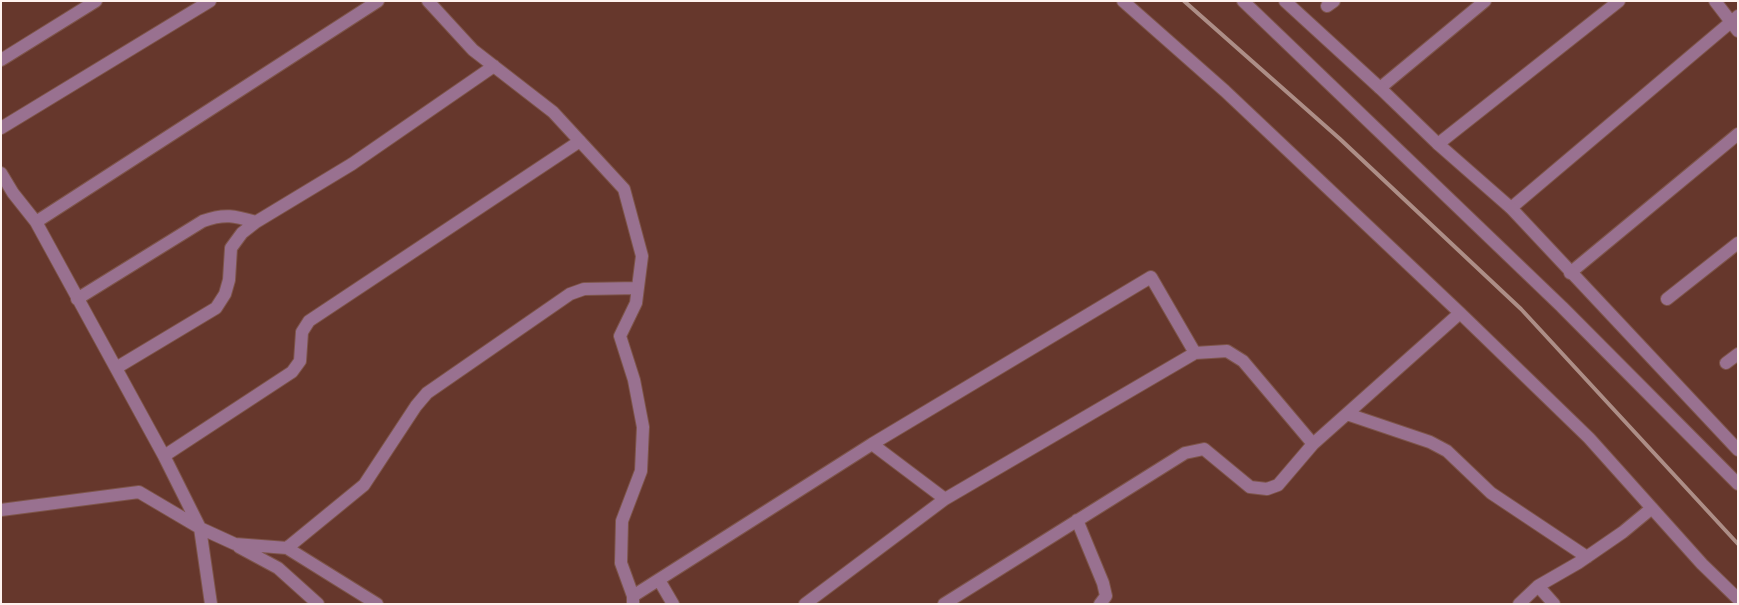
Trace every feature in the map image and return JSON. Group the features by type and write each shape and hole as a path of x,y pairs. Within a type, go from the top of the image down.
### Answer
{"street":[{"path":"1,60 96,1"},
{"path":"1,128 210,1"},
{"path":"36,222 378,1"},
{"path":"428,1 474,50 552,112 624,189 642,256 636,303 620,336 634,380 642,427 641,472 622,521 621,563 633,600 659,580 872,444 1151,277 1195,353"},
{"path":"1123,1 1225,91 1589,438 1702,564 1738,599"},
{"path":"1243,1 1562,307 1738,484"},
{"path":"1285,1 1438,144 1510,208 1738,450"},
{"path":"1380,88 1485,1"},
{"path":"1438,144 1620,1"},
{"path":"1510,208 1735,23 1715,1"},
{"path":"116,368 216,308 225,294 229,280 231,248 242,234 256,222 352,164 494,66"},
{"path":"1570,273 1738,134"},
{"path":"164,456 292,372 300,362 302,332 309,320 580,141"},
{"path":"1,173 13,193 36,222 76,299 164,456 200,528 212,604"},
{"path":"76,299 203,220 216,216 231,215 256,222"},
{"path":"1667,299 1738,243"},
{"path":"287,548 364,484 416,406 433,389 570,294 584,289 638,288"},
{"path":"944,604 1185,453 1204,449 1250,487 1267,489 1278,484 1313,444 1460,313"},
{"path":"805,604 945,499 1195,353 1226,351 1242,361 1313,444"},
{"path":"1726,363 1738,354"},
{"path":"1347,414 1430,442 1448,451 1491,493 1587,556"},
{"path":"872,444 945,499"},
{"path":"1,510 139,492 200,528 235,544 278,568 318,604"},
{"path":"1518,604 1538,586 1587,556 1652,508"},
{"path":"1078,520 1103,583 1106,596 1100,604"},
{"path":"235,544 287,548 377,604"},
{"path":"659,580 673,604"},
{"path":"1538,586 1554,604"}],"railway":[{"path":"1184,1 1340,139 1521,309 1738,544"}]}
